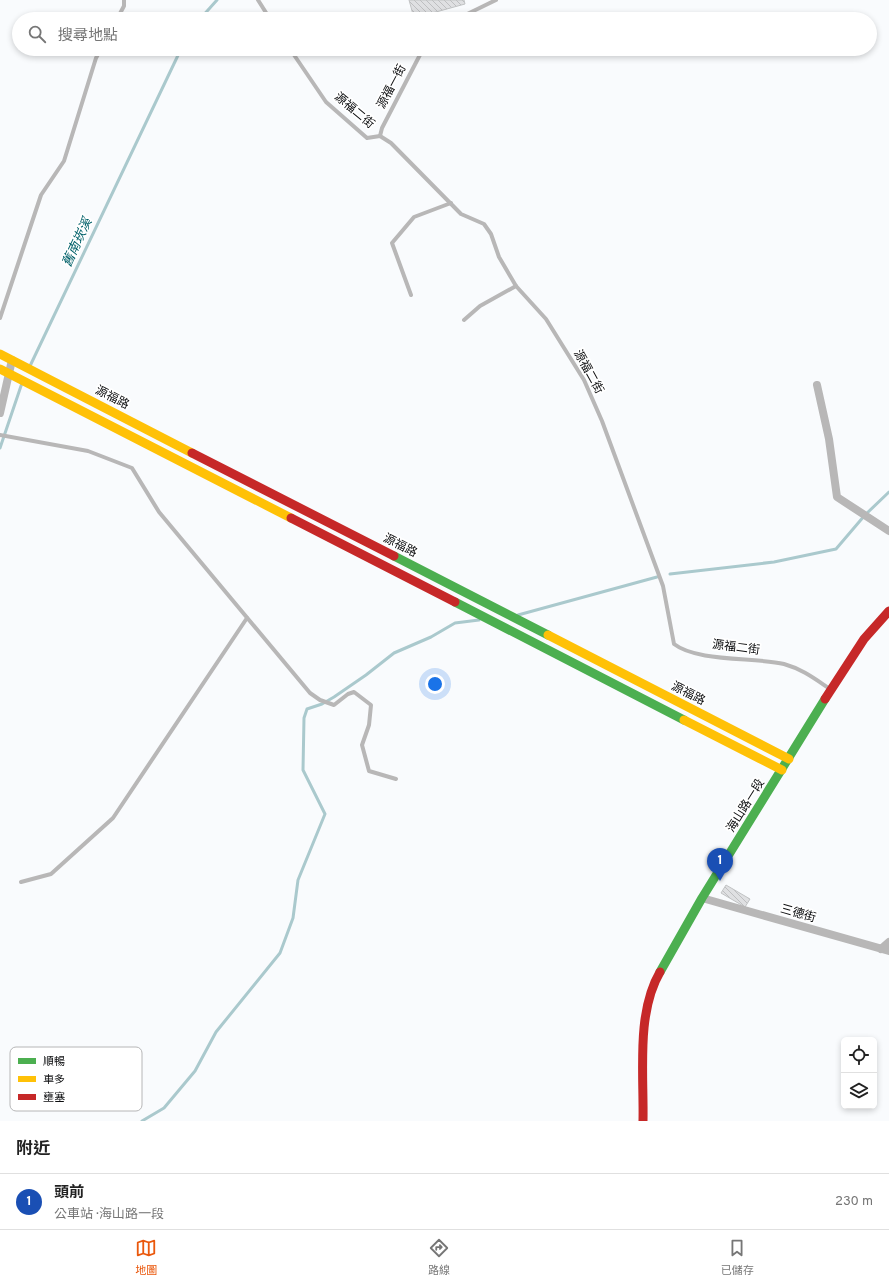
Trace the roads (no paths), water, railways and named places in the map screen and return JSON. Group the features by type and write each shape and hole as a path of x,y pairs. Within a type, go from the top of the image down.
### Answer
{"street":[{"name":"源福路","path":"0,354 789,759"},
{"path":"0,413 4,371 12,360"},
{"name":"源福路","path":"4,371 782,770"},
{"path":"817,385 829,439 837,497 889,531"},
{"name":"海山路一段","path":"643,1121 646,1011 654,982 702,898 831,690 864,638 889,611"},
{"name":"三德街","path":"702,898 885,950"},
{"path":"885,950 889,942"}],"lane":[{"path":"121,12 124,6 124,0"},
{"path":"258,0 266,12"},
{"path":"471,12 496,0"},
{"path":"0,318 41,195 64,161 97,56"},
{"name":"源福二街","path":"295,56 326,102 367,138 380,136 391,143 461,214 484,224 491,234 499,257 516,286 546,320 584,380 602,421 663,586 674,644 681,650 719,657 783,664 802,670 831,690"},
{"name":"源福一街","path":"380,136 382,128 419,56"},
{"path":"411,295 392,244 414,217 451,204"},
{"path":"464,320 480,306 516,286"},
{"path":"0,435 88,451 132,468 159,512 310,693 320,700 333,704 348,694 354,692 371,705 369,725 362,745 369,771 396,779"},
{"path":"21,882 51,874 113,818 247,618"}],"waterway":[{"name":"舊南崁溪","path":"206,12 217,0"},
{"name":"舊南崁溪","path":"30,366 178,56"},
{"name":"舊南崁溪","path":"0,448 22,383"},
{"path":"670,574 774,562 836,549 865,515 889,492"},
{"path":"518,615 657,577"},
{"path":"142,1121 164,1108 195,1071 216,1032 280,953 293,918 298,880 325,814 303,770 304,718 307,709 322,704 334,697 394,653 431,637 455,623 479,620"}],"place":[{"name":"頭前","path":"720,881"}]}
